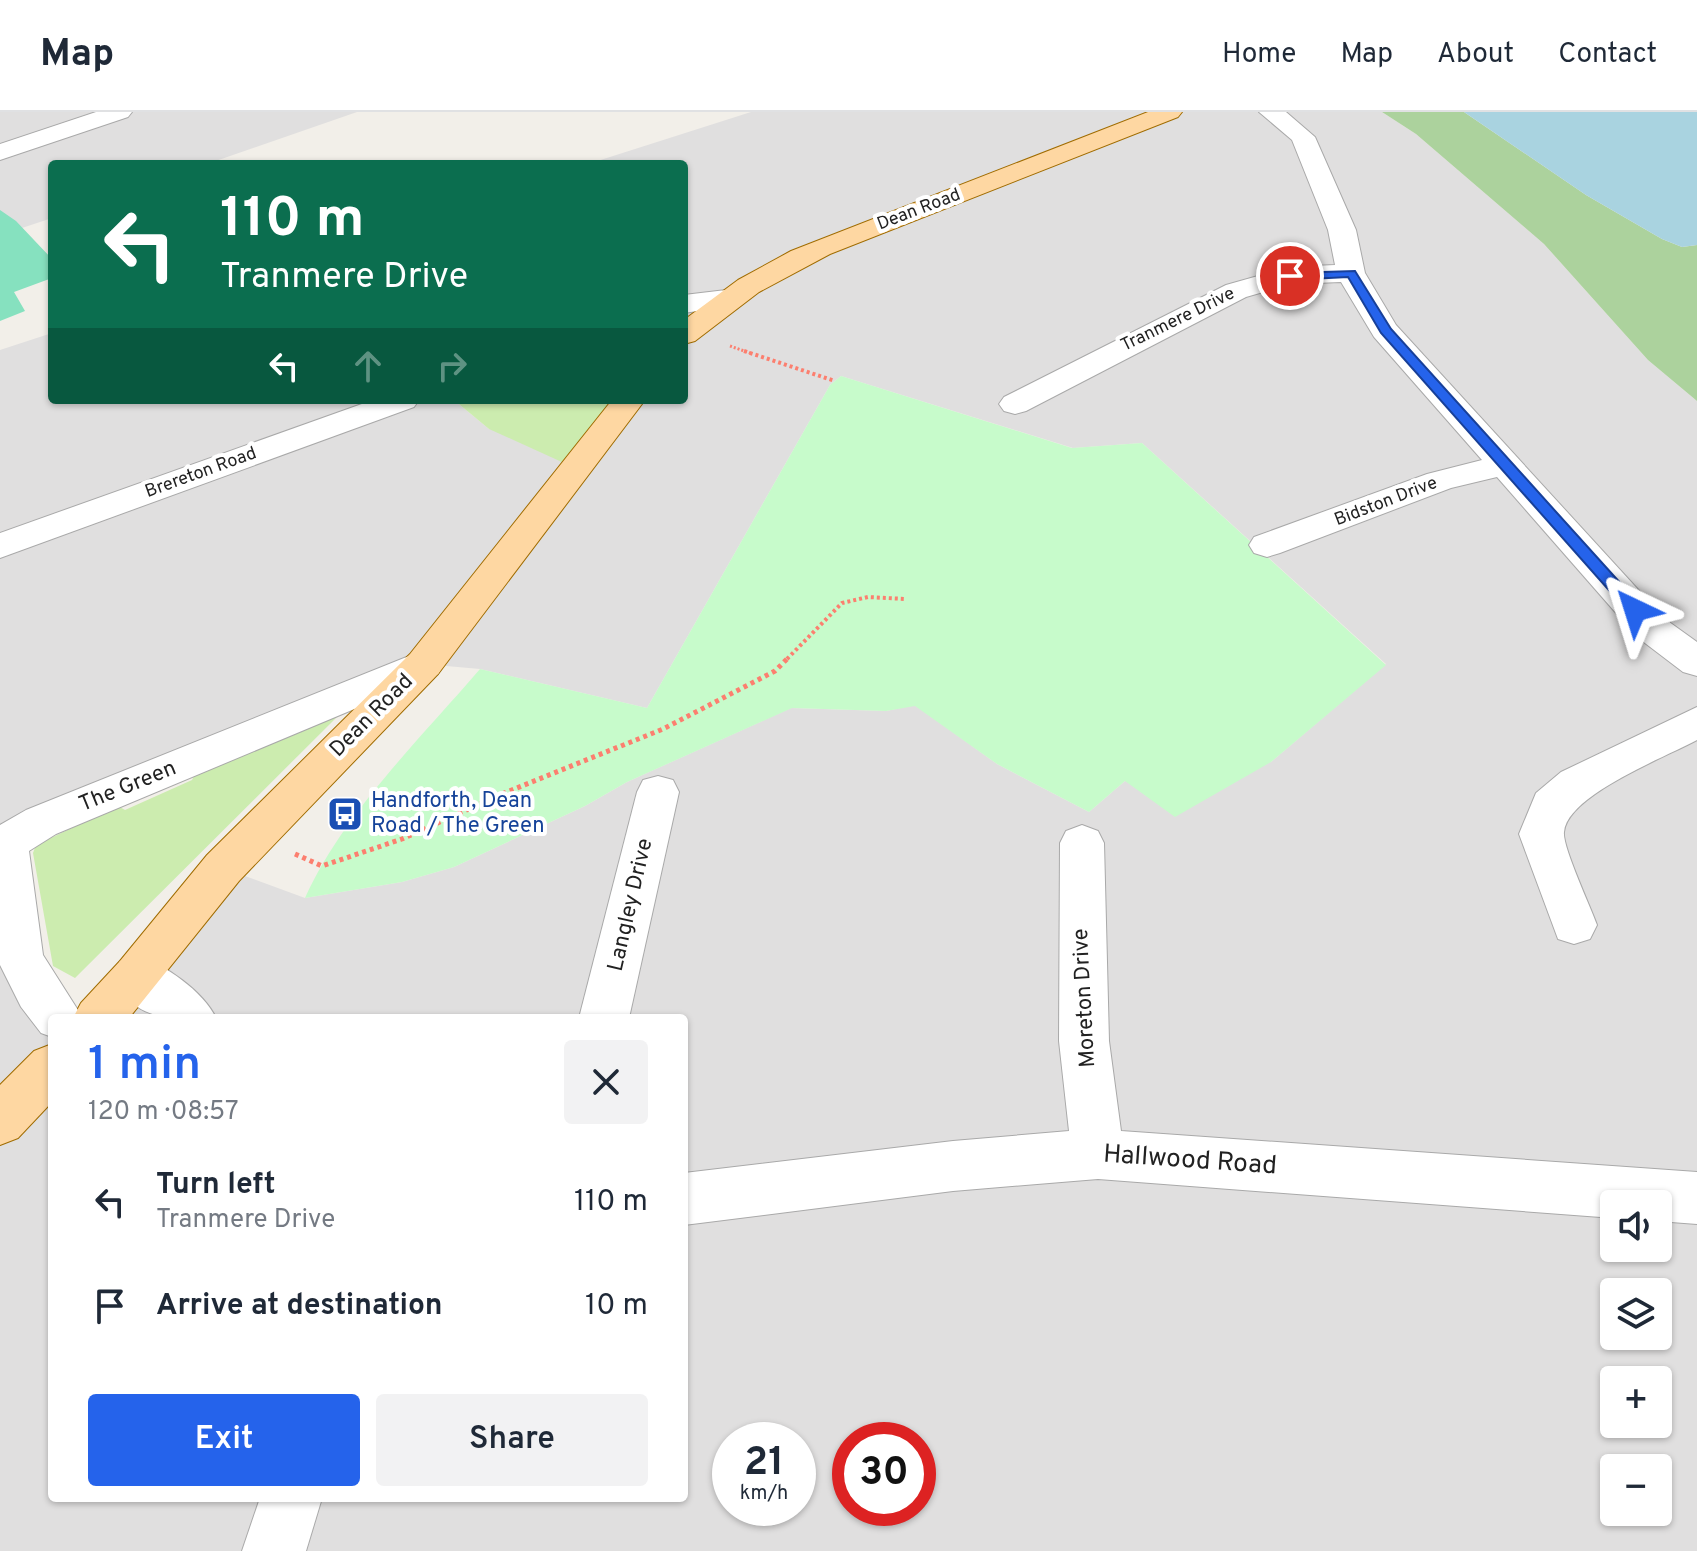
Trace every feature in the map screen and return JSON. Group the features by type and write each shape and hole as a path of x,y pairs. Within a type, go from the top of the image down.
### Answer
{"main road":[{"name":"Dean Road","path":"726,299 768,272 820,248 1170,112"},
{"name":"Dean Road","path":"102,1014 137,976 223,868 424,664 626,404"},
{"path":"0,1121 48,1071"}],"street":[{"path":"0,152 85,117 120,112"},
{"path":"1271,112 1303,137 1342,230 1351,273 1385,331 1651,628 1697,662"},
{"name":"Tranmere Drive","path":"1015,404 1236,291 1290,276 1351,273"},
{"path":"688,322 726,299"},
{"name":"Brereton Road","path":"0,546 392,404"},
{"name":"Bidston Drive","path":"1267,545 1439,481 1507,464"},
{"name":"The Green","path":"55,1014 38,992 20,957 6,853 11,840 41,822 424,664"},
{"path":"1574,925 1541,834 1551,805 1576,784 1697,722"},
{"name":"Langley Drive","path":"605,1014 658,792"},
{"name":"Moreton Drive","path":"1082,843 1084,1041 1098,1154"},
{"path":"137,976 186,1014"},
{"name":"Hallwood Road","path":"688,1199 953,1166 1098,1154 1697,1198"},
{"path":"274,1551 290,1502"}],"path":[{"path":"688,325 835,381"},
{"path":"252,837 322,866 402,839 502,794 663,729 775,671 842,603 868,597 905,599"}],"shaded area":[{"path":"0,112 357,112 219,160 48,160 48,219 19,229 0,212"},
{"path":"751,112 1382,112 1416,134 1544,244 1648,360 1697,401 1697,1551 0,1551 0,350 48,334 48,404 459,404 489,429 610,404 688,404 688,160 601,160","holes":["841,376 1073,448 1142,443 1386,664 1271,762 1125,781 1089,812 997,764 915,705 886,711 791,708 627,782 585,806 454,867 402,882 305,898 223,868 101,1014 688,1014 688,1502 48,1502 48,1014 51,1014 24,830 424,664 480,669 647,708 830,385"]}],"green space":[{"path":"1382,112 1464,112 1586,195 1662,239 1682,247 1697,245 1697,401 1648,360 1544,244 1416,134"},
{"path":"0,210 16,221 48,255 48,279 14,292 25,311 0,321"},
{"path":"841,376 1072,448 1142,443 1386,665 1271,762 1175,817 1125,781 1089,812 997,764 915,706 886,711 792,708 627,782 585,806 454,867 402,882 305,898 321,867 361,807 480,669 647,708 830,385"},
{"path":"459,404 626,404 575,468 489,429"},
{"path":"338,716 75,978 53,966 33,853 36,845 118,806 125,810 192,780 195,774"}],"water":[{"path":"1464,112 1697,112 1697,245 1682,247 1662,239 1586,195"}],"place":[{"name":"Handforth, Dean Road / The Green","path":"345,814"}],"route":[{"path":"1290,276 1351,273 1385,331 1635,610"}]}
